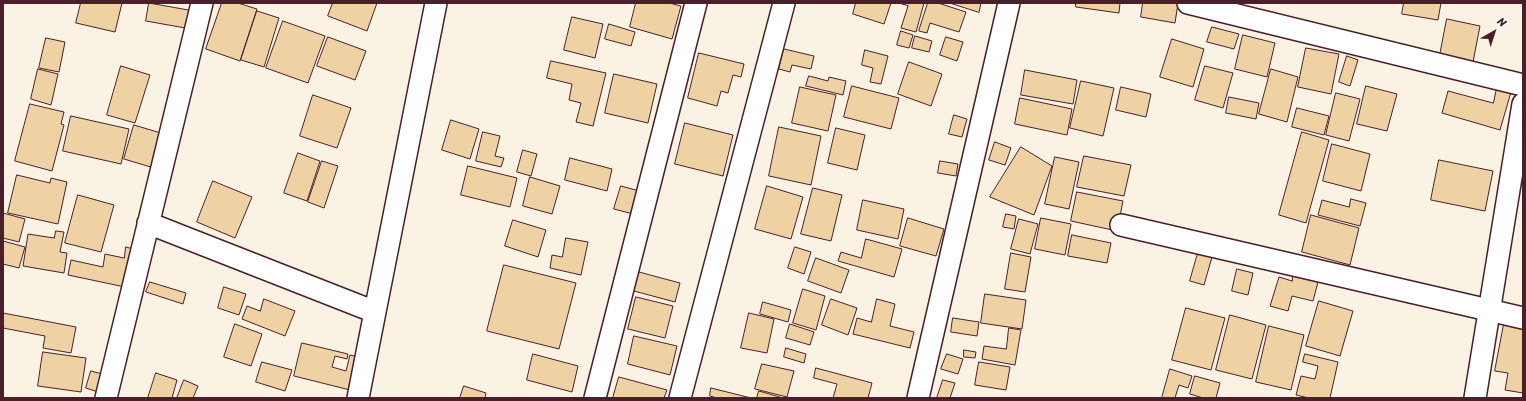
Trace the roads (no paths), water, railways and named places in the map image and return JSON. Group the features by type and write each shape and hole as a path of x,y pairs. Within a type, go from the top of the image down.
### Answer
{"street":[{"path":"106,398 202,3"},
{"path":"358,398 436,3"},
{"path":"595,398 696,3"},
{"path":"680,398 784,3"},
{"path":"918,398 1009,3"},
{"path":"1188,3 1523,85"},
{"path":"1475,398 1523,104"},
{"path":"148,223 375,312"},
{"path":"1121,225 1523,318"}]}
